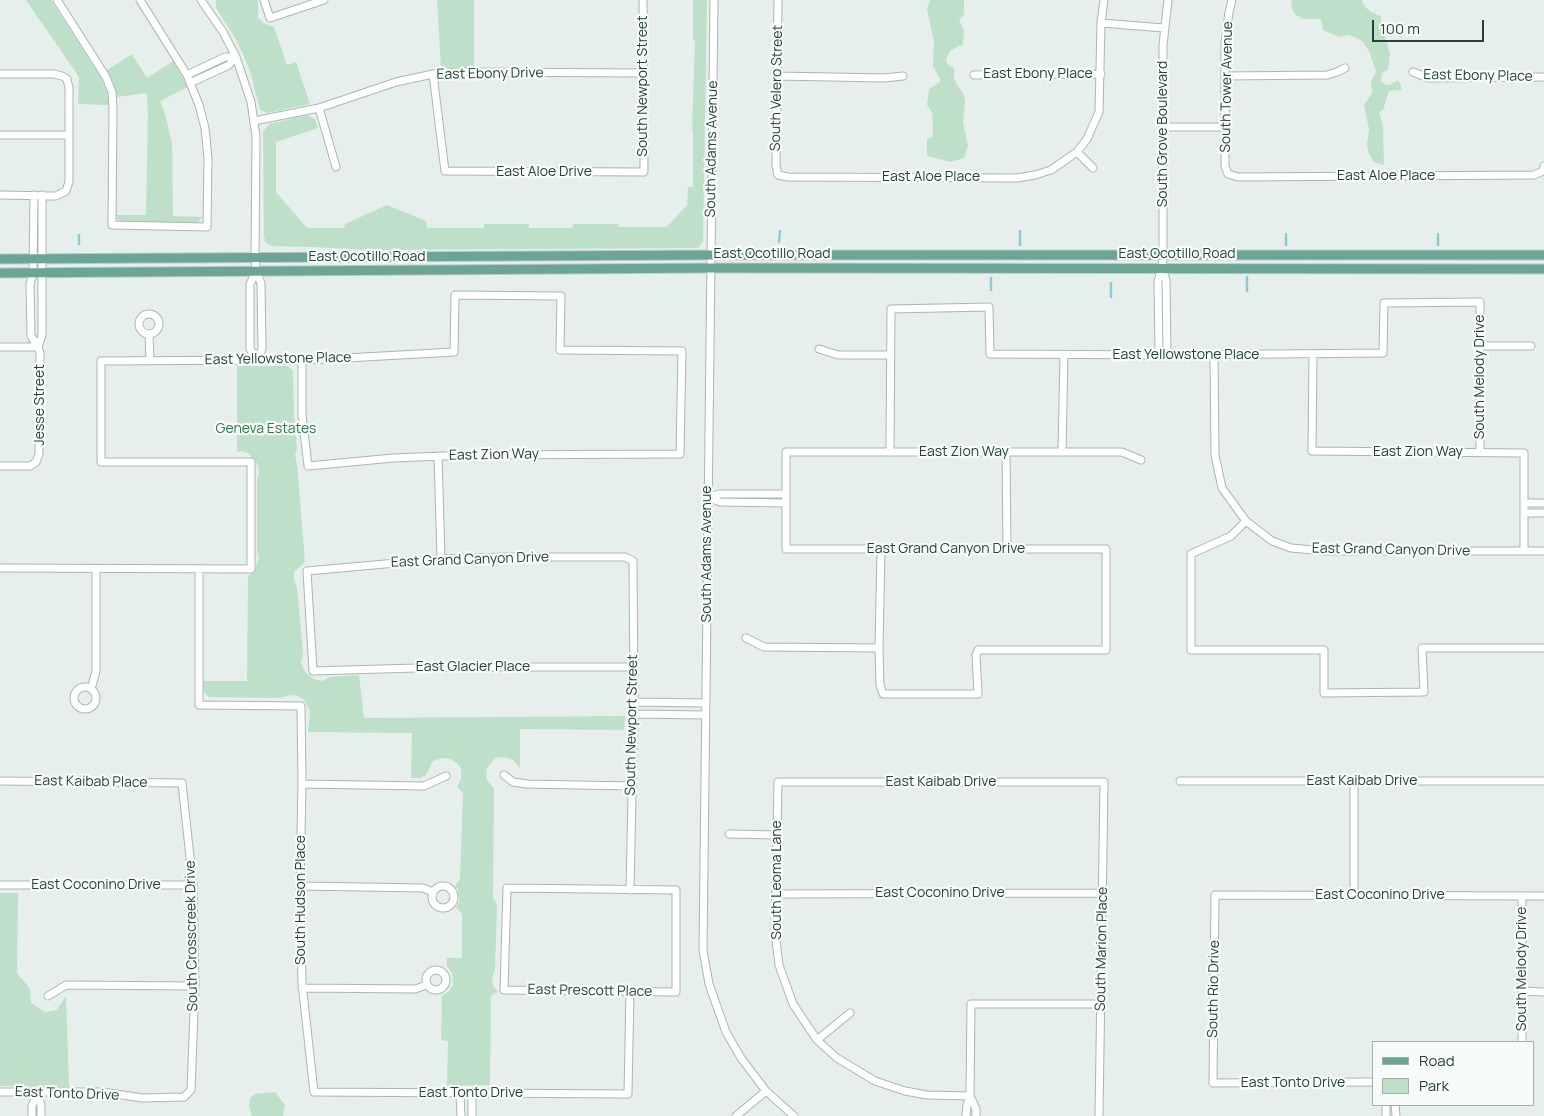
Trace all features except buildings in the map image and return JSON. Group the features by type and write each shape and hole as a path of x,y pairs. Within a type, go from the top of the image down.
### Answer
{"main road":[{"name":"East Ocotillo Road","path":"0,259 711,255 1163,256 1544,254"},
{"name":"East Ocotillo Road","path":"0,273 711,268 1544,269"}],"street":[{"path":"57,0 106,77 112,92 112,225 207,227 208,158 206,136 199,105 187,75 140,0"},
{"path":"202,0 223,32 236,57 245,81 254,121 256,136 255,257 256,272 261,283 262,349 256,360"},
{"path":"264,0 270,18 324,0"},
{"name":"South Newport Street","path":"643,0 644,172"},
{"name":"South Adams Avenue","path":"714,0 702,922 706,967 713,999 726,1032 741,1058 766,1091 794,1116"},
{"name":"South Velero Street","path":"778,0 776,166 778,175"},
{"path":"1093,168 1077,152 1087,139 1099,112 1101,23 1104,0"},
{"name":"South Grove Boulevard","path":"1162,268 1164,28 1168,0"},
{"name":"South Tower Avenue","path":"1228,174 1225,166 1226,27 1232,0"},
{"path":"1101,23 1164,28"},
{"path":"187,75 225,57 236,57"},
{"path":"190,83 229,64 236,57"},
{"path":"1225,76 1327,75 1345,68"},
{"name":"East Ebony Drive","path":"254,121 318,108 396,82 433,74 463,72 643,73"},
{"name":"East Ebony Place","path":"1413,72 1428,78 1544,77"},
{"path":"0,74 54,74 67,79 69,84 68,187 62,194 0,195"},
{"name":"East Aloe Drive","path":"433,74 445,171 644,172"},
{"name":"East Ebony Place","path":"974,74 1101,74"},
{"path":"777,76 884,78 903,76"},
{"path":"318,108 336,166"},
{"path":"1163,127 1225,127"},
{"path":"0,135 69,134"},
{"name":"East Aloe Place","path":"778,175 788,177 1017,178 1051,170 1077,152"},
{"name":"East Aloe Place","path":"1228,174 1238,177 1534,175 1544,169"},
{"path":"34,195 33,224 38,258"},
{"path":"37,273 42,225 42,195"},
{"path":"33,224 42,225"},
{"path":"1158,355 1158,281 1162,268"},
{"path":"1162,268 1166,280 1167,355"},
{"path":"256,272 250,284 250,349 256,360"},
{"name":"Jesse Street","path":"37,273 30,284 30,311 31,336 38,347"},
{"name":"Jesse Street","path":"0,466 30,466 36,462 39,454 38,347 42,335 42,311 37,273"},
{"name":"East Yellowstone Place","path":"199,569 251,569 251,462 101,462 101,361 349,359 454,352 455,296 561,296 560,350 682,351 680,454"},
{"name":"South Melody Drive","path":"1383,353 1384,303 1480,302 1480,452"},
{"name":"East Yellowstone Place","path":"891,355 891,309 989,308 990,354 1214,355 1383,353"},
{"path":"30,311 42,311"},
{"path":"149,334 150,360"},
{"path":"1481,346 1532,346"},
{"path":"0,347 38,347"},
{"path":"819,349 838,356 891,355 890,452"},
{"name":"East Zion Way","path":"1313,354 1312,451 1524,453 1524,503"},
{"path":"1062,452 1064,355"},
{"path":"1214,355 1215,455 1222,488 1246,522 1231,536 1191,554 1191,650 1324,650 1324,693 1424,692 1422,648 1544,648"},
{"name":"East Zion Way","path":"302,360 302,415 308,466 438,456 680,454"},
{"name":"East Zion Way","path":"786,494 786,452 1122,452 1141,460"},
{"path":"1006,452 1007,549"},
{"path":"438,456 441,559"},
{"path":"720,494 786,494 786,503 720,502 708,497 720,494"},
{"name":"East Grand Canyon Drive","path":"786,503 786,549 1106,549 1106,650 978,650 976,655 978,694 883,694 880,685 879,648"},
{"path":"1524,551 1524,503 1544,503"},
{"path":"1524,513 1544,513"},
{"name":"East Grand Canyon Drive","path":"1246,522 1272,541 1290,548 1324,551 1544,551"},
{"path":"746,638 764,647 879,648 881,549"},
{"name":"East Grand Canyon Drive","path":"313,671 307,571 441,559 506,557 625,557 633,561"},
{"name":"South Newport Street","path":"630,890 634,702 633,561"},
{"path":"0,568 199,569"},
{"path":"91,689 96,671 96,568"},
{"name":"South Hudson Place","path":"199,569 199,705 302,706 300,886 302,988 314,1092"},
{"name":"East Glacier Place","path":"313,671 451,666 633,667"},
{"path":"634,702 706,703"},
{"path":"633,714 706,715"},
{"path":"504,775 513,782 527,784 632,786"},
{"path":"302,784 424,786 446,776"},
{"name":"East Kaibab Place","path":"0,781 182,783"},
{"name":"East Kaibab Drive","path":"1180,781 1544,781"},
{"path":"1354,781 1354,895"},
{"name":"East Kaibab Drive","path":"778,782 1104,782"},
{"name":"South Leoma Lane","path":"778,782 775,932 779,966 793,1004 817,1040 837,1058 874,1082 927,1095 970,1096"},
{"name":"South Marion Place","path":"1099,1116 1104,782"},
{"name":"South Crosscreek Drive","path":"182,783 193,885 195,986 191,1090"},
{"path":"729,834 778,834"},
{"name":"East Coconino Drive","path":"0,885 193,885"},
{"path":"300,886 422,888 433,892"},
{"name":"East Prescott Place","path":"507,888 630,890 676,890 676,992 504,990 507,888"},
{"name":"East Coconino Drive","path":"776,894 1103,893"},
{"name":"East Coconino Drive","path":"1215,895 1544,896"},
{"name":"South Rio Drive","path":"1213,1083 1215,895"},
{"name":"South Melody Drive","path":"1522,896 1522,1041"},
{"path":"302,988 415,989 427,985"},
{"path":"48,996 66,986 195,986"},
{"name":"East Tonto Drive","path":"314,1092 628,1094 630,991"},
{"path":"1522,991 1544,992"},
{"path":"966,1116 970,1096 971,1004 1102,1004"},
{"path":"817,1040 850,1013"},
{"name":"East Tonto Drive","path":"1213,1083 1372,1082"},
{"name":"East Tonto Drive","path":"0,1092 103,1092 150,1098 184,1097 191,1090"},
{"path":"736,1116 766,1091"},
{"path":"32,1116 32,1106 38,1093"},
{"path":"38,1093 41,1116"},
{"path":"460,1093 461,1116"},
{"path":"472,1093 472,1116"},
{"path":"970,1096 976,1109 976,1116"}],"green space":[{"path":"26,0 51,0 101,78 107,92 109,105 78,104 79,77"},
{"path":"216,0 258,0 258,18 265,24 274,27 287,65 296,62 310,104 267,113 260,110 250,71 237,41 216,8"},
{"path":"437,0 474,0 474,68 441,68"},
{"path":"693,0 707,0 703,242 698,248 370,250 271,246 265,242 263,132 269,124 308,115 315,119 318,128 276,142 276,192 307,228 344,228 345,224 387,205 426,221 427,228 484,228 484,224 529,224 529,228 573,228 573,224 618,224 618,227 667,227 687,205 688,187 693,187 692,130 695,41 693,40"},
{"path":"930,0 964,0 964,14 959,21 964,30 963,45 950,51 946,60 948,65 954,68 954,77 965,100 963,123 968,145 964,158 951,162 927,156 927,139 932,137 933,132 932,112 927,105 929,89 940,82 933,66 934,42 927,9"},
{"path":"1292,0 1362,0 1364,6 1371,12 1381,16 1381,29 1390,54 1388,70 1382,73 1381,80 1384,84 1390,85 1398,80 1401,85 1401,90 1389,91 1383,110 1379,112 1383,125 1384,165 1374,162 1368,152 1369,129 1364,105 1372,93 1371,82 1376,71 1369,51 1363,42 1357,38 1348,35 1339,37 1323,30 1321,19 1302,19 1295,14 1291,6"},
{"path":"132,54 147,78 173,61 188,87 160,101 172,143 173,216 203,217 197,223 121,221 117,219 116,215 146,215 147,93 117,97 113,81 107,70"},
{"name":"Geneva Estates","path":"237,366 288,366 293,371 297,449 295,455 305,562 294,572 294,579 297,588 303,653 301,663 306,673 314,679 323,681 330,677 359,675 364,718 625,716 624,730 520,729 520,768 513,760 504,757 495,758 487,768 486,778 494,789 493,898 497,905 495,970 492,978 493,986 498,991 491,996 490,1085 447,1086 448,1041 441,1040 442,996 453,985 452,973 447,966 447,958 462,958 462,914 456,908 459,901 458,889 455,886 460,879 463,793 457,787 461,779 461,769 457,763 450,759 442,758 433,761 426,775 420,778 411,778 412,733 308,732 310,711 305,701 298,696 290,695 281,698 209,697 204,693 203,681 247,681 248,576 254,572 259,558 257,550 257,479 259,473 258,465 248,453 237,452"},
{"path":"0,893 18,893 17,973 30,989 31,1003 45,1012 57,1010 66,996 69,1087 0,1086"},
{"path":"275,1092 285,1105 283,1116 252,1116 249,1105 250,1098 255,1094"}],"waterway":[{"path":"779,242 780,231"},
{"path":"1020,231 1020,245"},
{"path":"1286,234 1286,245"},
{"path":"1438,234 1438,245"},
{"path":"79,235 79,244"},
{"path":"1247,277 1247,291"},
{"path":"991,278 991,290"},
{"path":"1111,283 1111,297"}]}
